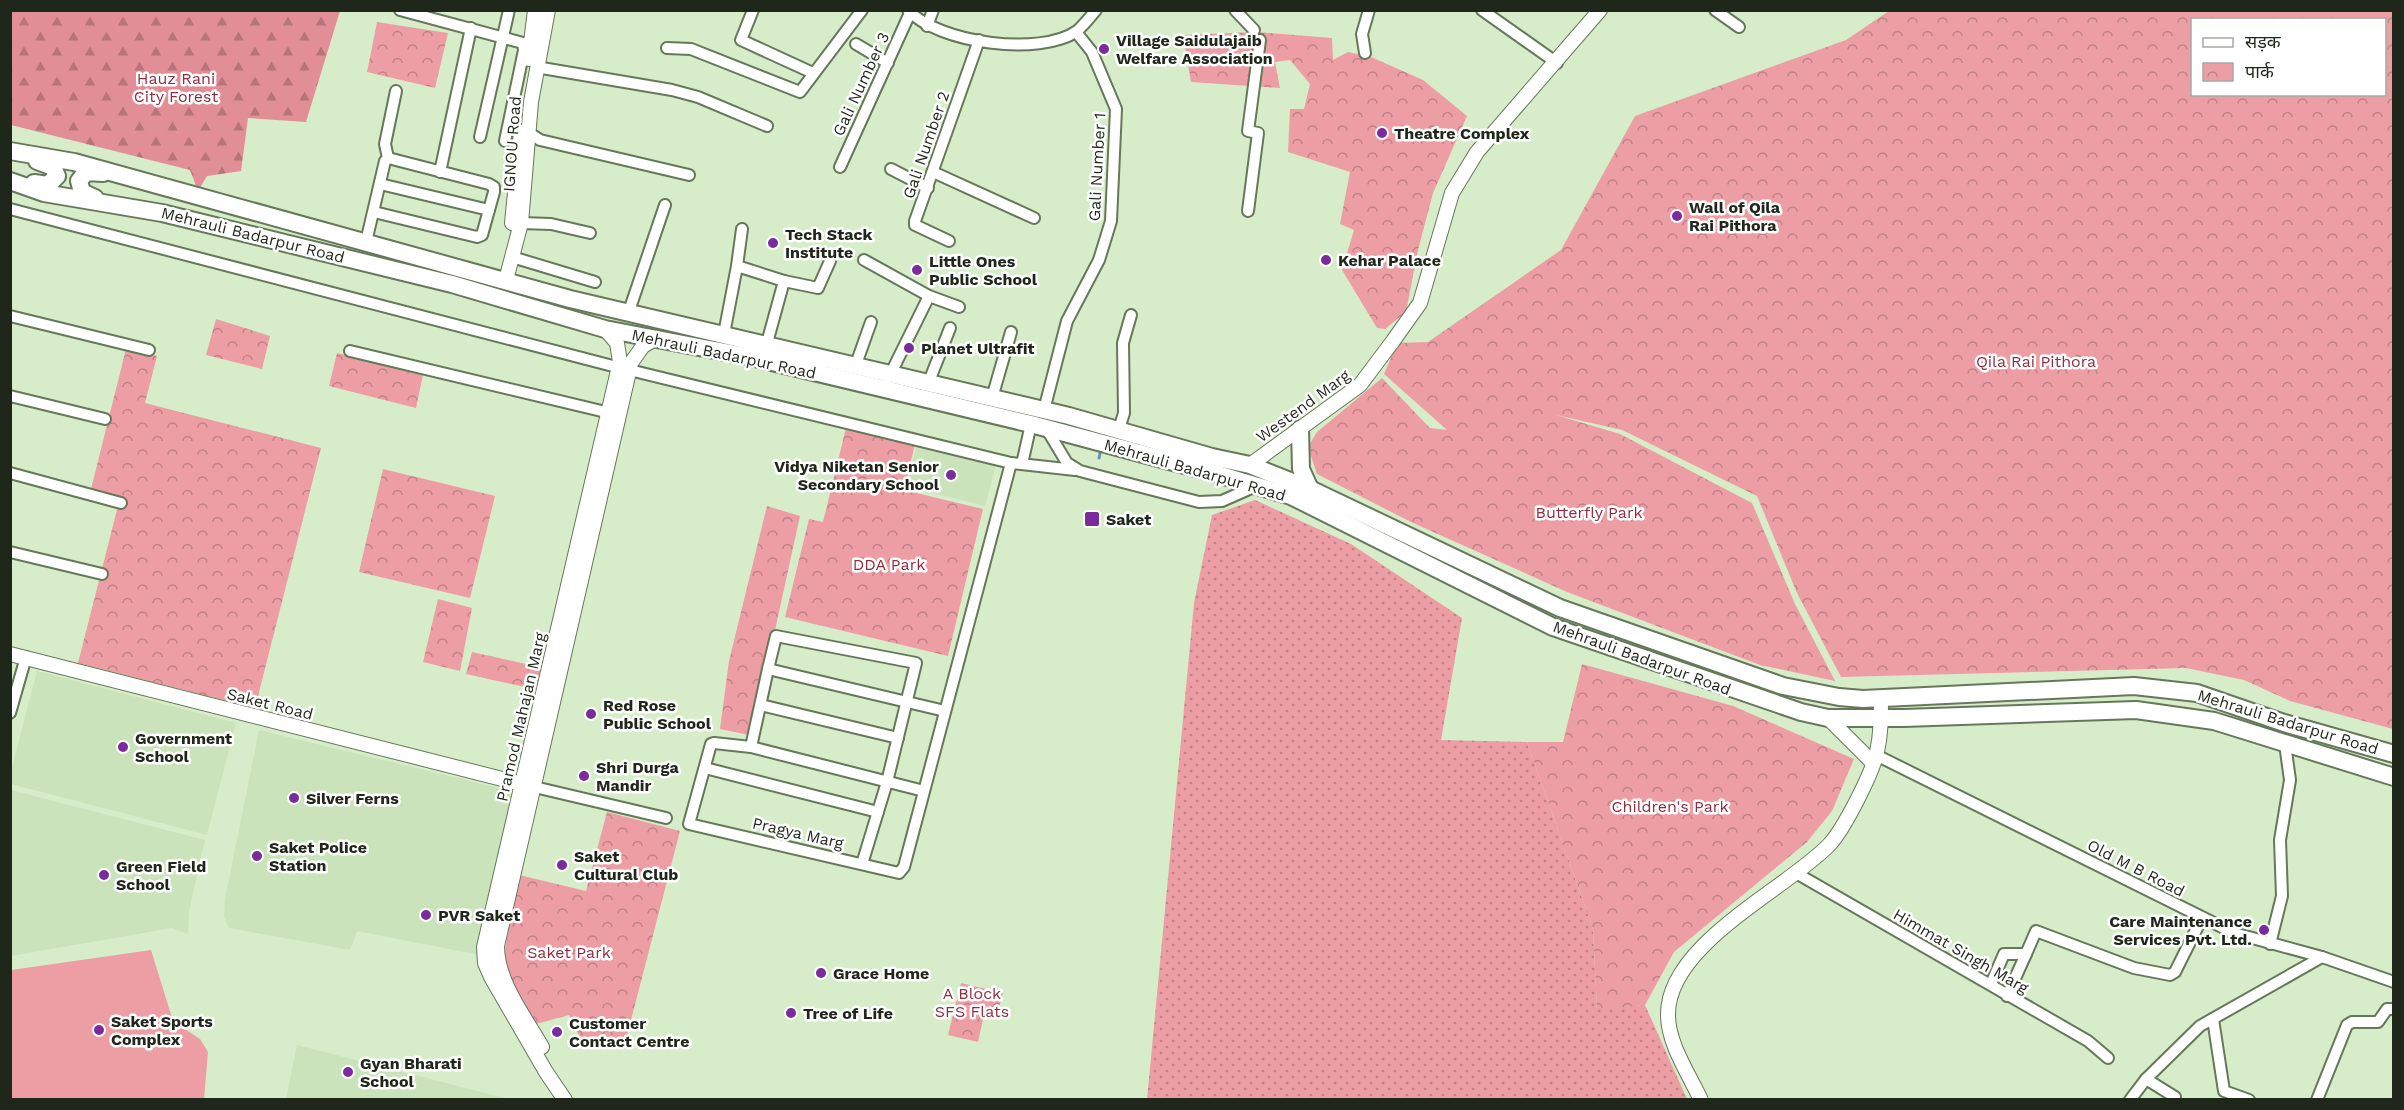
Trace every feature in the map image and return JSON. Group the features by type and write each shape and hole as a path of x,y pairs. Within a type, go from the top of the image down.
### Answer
{"main road":[{"path":"10,152 51,165 57,176 53,183 46,186 10,175"},
{"path":"10,152 74,162 142,181"},
{"path":"142,181 90,171 83,174 79,185 88,197 162,213"},
{"name":"Mehrauli Badarpur Road","path":"10,181 44,193 162,213 452,284 605,328 886,382 1290,496 1553,627 1730,689 1828,718 2136,710 2214,721 2394,777"},
{"name":"Mehrauli Badarpur Road","path":"142,181 628,314 855,366 886,382 928,384 992,398 1119,429 1212,458 1250,465 1310,489 1373,521 1571,612 1783,686 1839,697 1881,698 2134,686 2174,690 2214,698 2284,723 2394,754"},
{"path":"1300,429 1301,469 1310,489"}],"street":[{"path":"400,10 523,43 505,141"},
{"path":"480,137 508,10"},
{"name":"IGNOU Road","path":"502,279 514,214 518,158 536,10"},
{"name":"IGNOU Road","path":"502,279 512,257 522,223 536,67 548,10"},
{"path":"753,10 741,40 813,73"},
{"path":"667,48 691,49 795,92 801,91 862,10"},
{"path":"927,26 933,10"},
{"path":"909,12 927,26 957,37 1028,46 1076,32 1096,10"},
{"path":"1235,10 1254,30"},
{"path":"1365,53 1362,34 1369,10"},
{"path":"1482,10 1557,63"},
{"name":"Westend Marg","path":"1250,465 1360,385 1413,312 1428,282 1452,193 1463,172 1517,105 1557,63 1600,10"},
{"path":"1715,10 1739,27"},
{"name":"Gali Number 3","path":"840,167 909,12"},
{"path":"440,172 471,28"},
{"name":"Gali Number 1","path":"1044,410 1067,321 1099,260 1111,220 1116,109 1092,52 1076,32"},
{"name":"Gali Number 2","path":"949,242 915,223 979,40"},
{"path":"1248,211 1258,134 1248,131 1260,40"},
{"path":"856,44 888,63"},
{"path":"536,67 672,90 698,97 767,126"},
{"path":"366,242 385,161 388,158 385,144 396,91"},
{"path":"529,133 540,140 689,175"},
{"path":"374,212 477,237 482,235 495,187 388,158"},
{"path":"891,169 928,188"},
{"path":"933,172 1034,218"},
{"path":"380,184 489,210"},
{"path":"628,314 665,205"},
{"path":"10,209 624,369 1016,463 1075,470 1199,502 1222,501 1256,486"},
{"path":"522,223 551,224 590,232"},
{"path":"723,334 742,229"},
{"path":"512,257 595,282"},
{"path":"864,260 929,296 959,307"},
{"path":"737,266 784,281 818,288 830,261"},
{"path":"767,344 784,281"},
{"path":"886,382 929,296"},
{"path":"1119,429 1124,413 1124,343 1131,315"},
{"path":"10,316 149,350"},
{"path":"855,366 871,322"},
{"name":"Pramod Mahajan Marg","path":"565,1100 546,1072 491,977 484,958 485,942 527,785 624,369 617,343 605,328"},
{"path":"928,384 950,328"},
{"path":"992,398 1011,332"},
{"name":"Pramod Mahajan Marg","path":"598,486 610,413 624,369 638,351 655,339"},
{"path":"350,351 610,413"},
{"path":"10,396 105,419"},
{"path":"878,812 705,768 712,743 752,747 924,791 1016,463 1039,426 1066,462 1075,470"},
{"path":"10,473 121,503"},
{"path":"10,552 102,574"},
{"path":"752,747 776,636 916,663 887,782 862,864"},
{"name":"Saket Road","path":"10,654 527,785"},
{"path":"10,713 26,657"},
{"path":"768,669 945,711"},
{"path":"1701,1100 1670,1033 1668,1014 1673,989 1687,965 1701,949 1760,899 1796,873 1840,831 1875,759 1881,718 1881,698"},
{"path":"761,705 898,738"},
{"path":"1828,718 1875,759"},
{"path":"2270,944 2282,896 2280,840 2290,780 2285,744"},
{"name":"Old M B Road","path":"1875,759 2234,933 2322,957 2394,982"},
{"name":"Pragya Marg","path":"705,768 689,824 899,873 904,867 924,791"},
{"path":"527,785 666,818"},
{"name":"Pramod Mahajan Marg","path":"527,785 499,938 498,962 503,978 554,1069 576,1100"},
{"name":"Himmat Singh Marg","path":"1796,873 2088,1041 2108,1058"},
{"path":"2007,996 2036,931 2134,968 2170,975 2175,972 2202,918"},
{"path":"1991,984 2004,954 2026,954"},
{"path":"2130,1100 2146,1079 2200,1026 2322,957"},
{"path":"2317,1100 2346,1025 2352,1022 2378,1022 2387,1009 2394,1009"},
{"path":"2213,1019 2224,1091 2249,1100"},
{"path":"2146,1079 2175,1097"}],"shaded area":[{"name":"Vidya Niketan Senior Secondary School","path":"917,445 996,465 985,506 906,486"},
{"name":"Government School","path":"37,671 236,723 207,835 11,784 11,771"},
{"path":"259,730 515,792 480,955 357,931 350,950 229,928 224,917 225,899"},
{"name":"Green Field School","path":"11,790 205,840 189,911 188,934 172,928 11,956"},
{"name":"Gyan Bharati School","path":"297,1045 509,1099 286,1099"}],"green space":[{"name":"Hauz Rani City Forest","path":"11,11 340,11 306,122 248,118 241,171 207,176 198,191 190,170 11,125"},
{"name":"Qila Rai Pithora","path":"1889,11 2393,11 2393,729 2290,701 2244,680 2186,668 1841,677 1797,593 1757,496 1622,430 1556,415 1620,434 1752,503 1795,604 1835,681 1760,665 1567,592 1411,522 1317,474 1308,447 1317,432 1382,378 1430,428 1447,430 1384,374 1397,343 1428,342 1561,250 1635,116 1846,40"},
{"path":"377,22 448,33 435,88 367,72"},
{"path":"1256,32 1332,38 1333,60 1348,52 1371,57 1423,80 1467,116 1433,193 1418,250 1406,312 1385,329 1377,328 1342,270 1354,230 1340,224 1350,172 1288,152 1290,109 1304,109 1310,84 1290,60 1275,62 1280,88 1191,82 1183,35"},
{"path":"216,319 270,336 262,369 206,355"},
{"path":"126,349 157,356 145,403 321,448 255,708 78,663 120,498 91,489"},
{"path":"337,353 423,375 416,408 329,386"},
{"name":"DDA Park","path":"846,428 915,444 904,490 983,509 948,656 785,617 809,519 823,522"},
{"path":"383,469 495,496 470,598 359,572"},
{"path":"1255,500 1351,544 1462,618 1441,740 1527,742 1593,929 1597,1009 1645,1005 1687,1099 1147,1100 1194,603 1212,515"},
{"path":"767,506 800,516 763,685 749,735 720,729 729,661"},
{"path":"438,599 472,608 460,671 423,662"},
{"path":"472,652 544,668 539,690 466,674"},
{"name":"Children's Park","path":"1582,664 1733,706 1854,759 1832,811 1807,842 1674,952 1645,1005 1597,1010 1593,929 1527,742 1563,742"},
{"name":"Saket Park","path":"607,812 680,831 624,1047 584,1046 569,1015 532,1025 503,960 519,875 586,891"},
{"name":"Saket Sports Complex","path":"151,950 173,1021 200,1039 208,1052 204,1099 11,1099 11,970"},
{"name":"A Block SFS Flats","path":"961,983 1003,993 996,1018 984,1015 978,1042 948,1035"}],"waterway":[{"path":"1099,458 1101,449"}],"place":[{"name":"Village Saidulajaib Welfare Association","path":"1104,49"},
{"name":"Theatre Complex","path":"1382,133"},
{"name":"Wall of Qila Rai Pithora","path":"1677,216"},
{"name":"Tech Stack Institute","path":"773,243"},
{"name":"Kehar Palace","path":"1326,260"},
{"name":"Little Ones Public School","path":"917,270"},
{"name":"Planet Ultrafit","path":"909,348"},
{"name":"Vidya Niketan Senior Secondary School","path":"951,475"},
{"name":"Saket","path":"1092,519"},
{"name":"Red Rose Public School","path":"591,714"},
{"name":"Government School","path":"123,747"},
{"name":"Shri Durga Mandir","path":"584,776"},
{"name":"Silver Ferns","path":"294,798"},
{"name":"Saket Police Station","path":"257,856"},
{"name":"Saket Cultural Club","path":"562,865"},
{"name":"Green Field School","path":"104,875"},
{"name":"PVR Saket","path":"426,915"},
{"name":"Care Maintenance Services Pvt. Ltd.","path":"2264,930"},
{"name":"Grace Home","path":"821,973"},
{"name":"Tree of Life","path":"791,1013"},
{"name":"Saket Sports Complex","path":"99,1030"},
{"name":"Customer Contact Centre","path":"557,1032"},
{"name":"Gyan Bharati School","path":"348,1072"}],"park label":[{"name":"Butterfly Park","path":"1589,512"}]}
